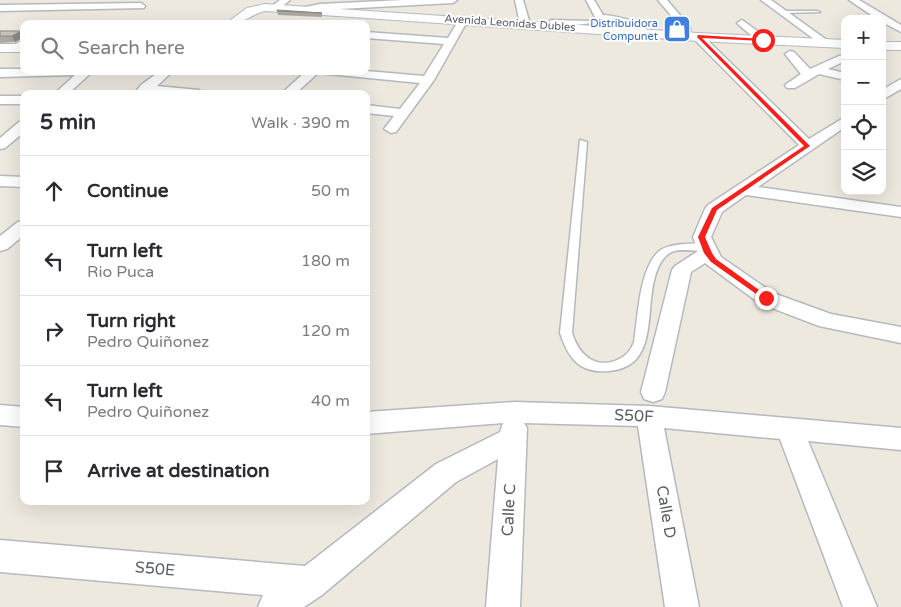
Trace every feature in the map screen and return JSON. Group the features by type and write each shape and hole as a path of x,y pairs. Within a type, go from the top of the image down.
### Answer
{"main road":[{"name":"Avenida Leonidas Dubles","path":"270,8 525,24 571,25 647,33 841,44"},
{"path":"237,20 251,10 270,8"},
{"path":"250,20 270,8"},
{"path":"0,48 20,46"},
{"path":"886,46 901,46"}],"street":[{"path":"66,15 90,0"},
{"path":"126,18 149,0"},
{"path":"270,8 286,0"},
{"path":"304,10 320,7 453,0"},
{"path":"519,0 525,24"},
{"path":"590,0 607,30"},
{"path":"662,0 687,29"},
{"path":"766,0 826,43"},
{"path":"853,0 901,29"},
{"path":"0,8 141,6"},
{"path":"0,18 19,8"},
{"path":"370,20 376,15"},
{"path":"391,129 428,80 438,54 451,41 463,20"},
{"path":"742,23 763,40"},
{"path":"370,35 451,41"},
{"path":"698,36 808,146"},
{"path":"790,54 812,73 841,77"},
{"path":"791,85 841,59"},
{"path":"0,73 20,73"},
{"path":"65,90 82,75"},
{"path":"143,90 162,75"},
{"path":"292,90 308,75"},
{"path":"369,75 428,80"},
{"path":"0,100 20,100"},
{"path":"370,109 404,113"},
{"path":"841,124 714,209 702,237 714,261 766,298 827,321 901,335"},
{"path":"0,131 20,128"},
{"path":"0,145 20,128"},
{"path":"0,181 20,182"},
{"path":"744,190 901,212"},
{"path":"0,245 20,229"},
{"path":"651,404 682,270 707,250"},
{"name":"S50F","path":"370,423 514,425 651,404 790,430 901,438"},
{"name":"Calle D","path":"651,404 682,607"},
{"path":"0,415 20,417"},
{"path":"276,607 307,595 446,473 514,425"},
{"name":"Calle C","path":"503,607 514,425"},
{"path":"790,430 860,607"},
{"name":"S50E","path":"0,556 307,595"}],"lane":[{"path":"782,12 818,12"},
{"path":"600,16 639,26 647,33"},
{"path":"551,22 571,25 590,23"},
{"path":"582,142 566,333 571,348 583,362 598,367 612,367 629,361 637,353 651,272 659,256 669,250 682,247 707,250"}],"building":[{"path":"277,10 322,13 277,11"},
{"path":"0,31 20,31 12,36 0,36"}],"place":[{"name":"Distribuidora Compunet","path":"677,29"}],"route":[{"path":"763,40 698,36 808,146 714,209 702,237 705,247 714,261 766,298"}]}
